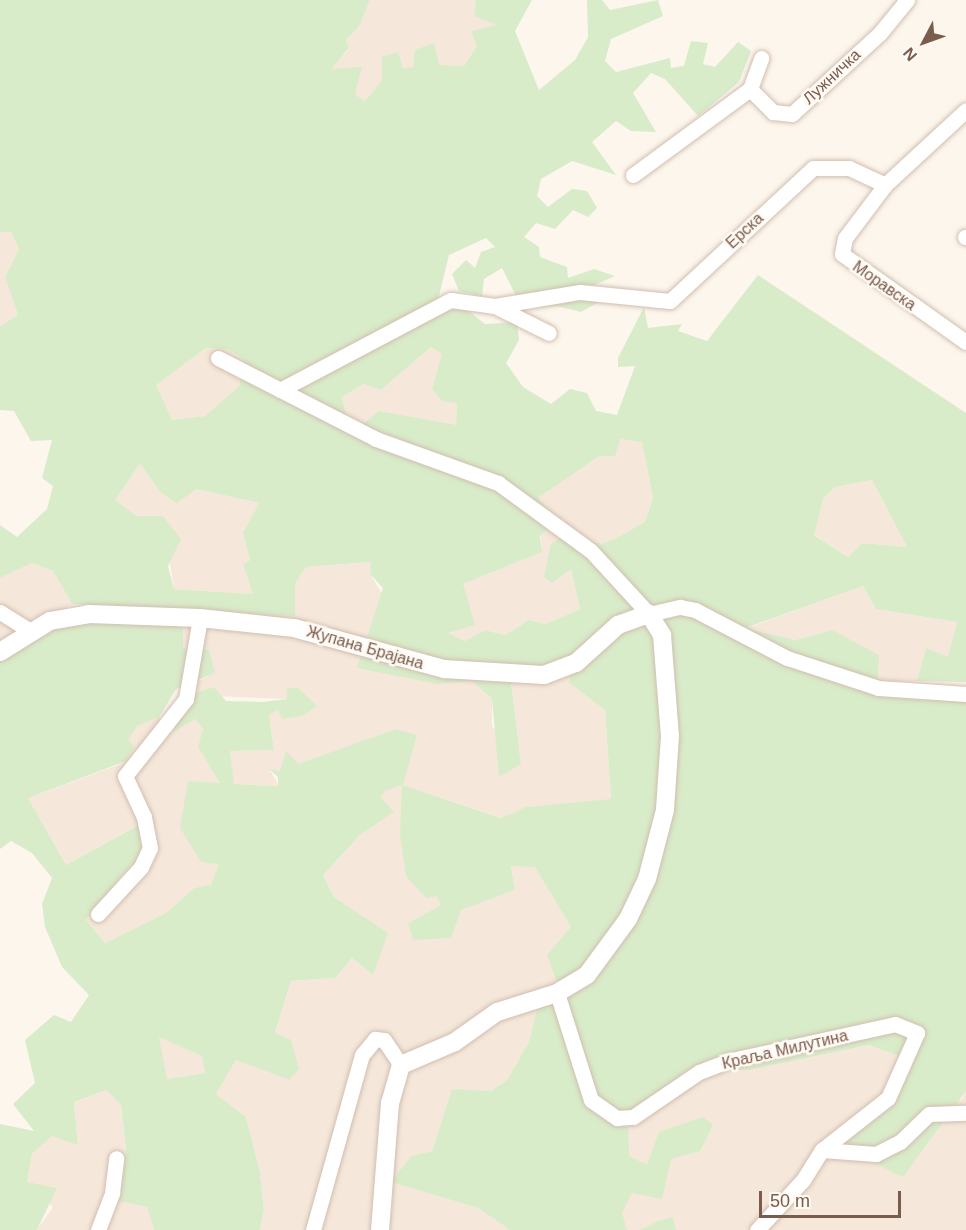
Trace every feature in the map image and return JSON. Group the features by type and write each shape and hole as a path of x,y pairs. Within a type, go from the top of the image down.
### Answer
{"street":[{"name":"Лужничка","path":"750,89 773,112 792,114 880,33 907,0"},
{"path":"633,175 750,89 761,58"},
{"path":"885,185 966,110"},
{"name":"Ерска","path":"495,306 580,292 669,301 813,168 849,168 885,185"},
{"name":"Моравска","path":"885,185 845,238 842,254 966,342"},
{"path":"280,390 451,300 495,306 549,333"},
{"path":"218,358 376,440 498,483 591,552 649,614 662,635 666,659 670,736 665,810 647,879 628,919 600,964 557,993 497,1012 455,1042 401,1065"},
{"name":"Жупана Брајана","path":"0,651 30,630 89,614 200,618 294,628 444,669 544,675 576,663 618,625 649,614 680,607 694,610 787,658 878,688 966,694"},
{"path":"0,612 30,630"},
{"path":"98,914 141,867 150,848 144,817 125,776 186,699 200,618"},
{"name":"Краља Милутина","path":"557,993 591,1100 617,1118 633,1117 699,1072 727,1062 895,1024 910,1026 917,1033 914,1046 888,1098 822,1150 803,1180 757,1230"},
{"path":"313,1230 362,1055 375,1040 384,1040 401,1065"},
{"path":"381,1230 390,1103 401,1065"},
{"path":"822,1150 876,1154 900,1142 929,1114 966,1113"},
{"path":"98,1230 112,1193 116,1158"}],"shaded area":[{"path":"370,0 476,0 475,16 498,25 464,66 403,69 382,80 365,101 355,94 347,69 330,69 349,49 346,40 359,27"},
{"path":"0,232 11,232 19,249 5,277 18,315 0,326"},
{"path":"431,347 442,354 457,403 456,426 379,411 351,433 342,397 364,384 381,390"},
{"path":"206,348 227,349 244,359 239,386 205,416 172,420 155,385"},
{"path":"620,439 642,441 653,498 645,522 601,545 564,537 580,609 545,624 529,620 505,635 485,630 465,641 447,633 463,584 542,552 538,498"},
{"path":"140,464 160,492 196,489 259,503 243,534 250,560 243,565 253,594 174,589 163,516 137,516 115,500"},
{"path":"872,480 907,547 862,543 848,557 813,534 823,499 835,487"},
{"path":"372,562 370,574 437,684 472,681 492,699 492,726 521,764 511,682 570,663 569,683 605,710 611,800 527,807 502,818 403,785 441,905 408,923 515,890 511,866 535,866 571,927 564,998 537,1009 529,1042 507,1080 491,1091 452,1090 432,1151 411,1156 392,1182 478,1208 510,1230 260,1230 264,1210 260,1172 246,1117 216,1094 236,1060 289,1080 275,1034 291,981 335,978 352,958 373,975 387,933 334,897 323,875 361,834 393,812 381,799 395,729 280,771 269,768 279,786 233,784 230,751 274,750 269,715 288,699 189,695 191,685 214,673 183,649 183,623 197,609 295,616 295,584 306,567"},
{"path":"32,563 53,571 72,604 0,648 0,578"},
{"path":"863,586 876,609 957,622 948,658 926,649 917,681 878,682 832,630 795,640 744,629"},
{"path":"159,717 172,733 194,718 203,729 199,747 220,783 220,864 211,886 194,888 166,913 105,943 86,920 125,878 141,823 66,865 28,798 126,762 127,740 137,726"},
{"path":"158,1036 202,1056 205,1073 167,1079"},
{"path":"870,1045 908,1059 961,1100 966,1091 966,1230 676,1230 673,1217 642,1230 617,1230 628,1123 697,1068 749,1070"},
{"path":"106,1090 121,1105 126,1149 118,1201 147,1207 154,1230 37,1230 53,1207 27,1182 32,1154 52,1136 78,1144 74,1102"}],"green space":[{"path":"0,0 370,0 359,27 346,40 349,48 331,69 362,67 355,94 365,101 382,80 382,57 398,52 403,69 413,67 415,50 434,43 439,65 464,66 477,46 471,31 497,25 474,16 476,0 532,0 515,31 539,90 575,60 588,37 587,0 602,0 610,10 658,0 663,16 611,39 605,61 616,72 670,58 671,68 684,66 691,41 708,43 703,64 715,67 738,42 751,51 739,82 698,116 665,79 651,73 633,93 656,132 631,131 616,121 592,142 616,175 572,161 541,179 537,196 548,207 572,189 587,191 597,208 588,217 573,210 555,229 536,223 524,237 539,247 540,257 567,267 568,278 594,269 615,276 592,286 601,301 581,312 557,306 522,308 502,268 484,279 482,296 459,291 452,274 466,260 475,268 481,252 495,247 486,238 449,255 438,300 461,305 485,324 517,322 519,340 506,363 523,387 551,404 570,389 587,393 596,411 617,415 635,366 618,367 618,358 644,307 648,328 682,324 678,331 707,341 758,275 966,413 966,682 917,681 926,648 948,657 957,622 876,609 863,586 745,628 795,640 832,630 879,655 877,693 966,702 966,1091 903,1177 843,1148 908,1059 869,1045 749,1070 697,1068 628,1123 629,1156 647,1165 659,1132 703,1117 713,1125 700,1151 671,1159 662,1199 632,1193 622,1213 627,1230 510,1230 478,1208 391,1182 411,1156 432,1151 452,1089 491,1091 507,1080 529,1042 537,1009 563,998 547,955 571,927 535,867 511,866 515,890 461,910 451,938 413,940 408,923 441,905 437,896 426,898 406,876 400,835 402,785 385,791 381,798 394,812 361,834 323,875 334,897 388,933 373,975 352,958 335,978 291,981 275,1033 291,1040 299,1069 289,1080 236,1060 216,1094 246,1117 260,1172 264,1210 260,1230 154,1230 147,1207 118,1201 126,1149 121,1105 106,1090 74,1102 78,1145 52,1136 32,1154 27,1182 57,1188 37,1230 0,1230 0,1124 34,1131 13,1104 35,1083 25,1040 54,1015 71,1022 89,995 62,967 45,927 42,904 52,878 32,853 11,841 0,849 0,648 84,615 183,623 183,648 209,650 215,673 176,689 159,717 137,726 128,740 134,746 126,761 28,798 66,865 142,823 143,850 86,920 105,943 166,913 194,888 211,885 219,864 201,862 180,828 188,781 220,783 198,747 203,729 195,719 172,733 189,695 214,687 226,701 263,702 287,699 286,689 297,687 317,706 302,716 282,719 278,710 269,715 274,750 230,751 234,784 278,786 278,777 268,768 280,771 286,751 298,764 395,729 417,735 403,785 501,818 526,807 611,799 605,710 569,683 570,663 548,681 511,682 521,764 499,777 492,699 472,681 437,684 357,668 383,588 370,574 371,562 306,567 295,584 295,616 72,604 53,571 32,563 0,578 0,525 17,537 47,509 53,486 42,478 52,440 31,441 14,411 0,410 0,326 18,315 5,277 19,249 11,232 0,232","holes":["431,347 442,354 432,389 442,401 457,403 456,425 379,411 351,433 342,397 364,384 381,390","206,348 227,349 244,359 239,386 205,416 172,420 156,385","620,439 642,442 653,498 645,522 616,538 601,544 564,536 551,544 544,577 552,583 571,569 580,609 545,624 529,620 505,635 485,630 465,641 448,633 475,625 463,584 542,552 540,536 557,519 538,498 599,456 615,456","140,464 160,492 177,503 196,489 259,503 243,533 250,560 243,565 253,594 174,589 168,566 181,539 163,516 137,516 115,500","872,480 907,547 862,543 848,557 814,535 823,499 835,487","159,1037 202,1056 205,1073 167,1079"]},
{"path":"673,1217 676,1230 640,1230 658,1221"}]}
